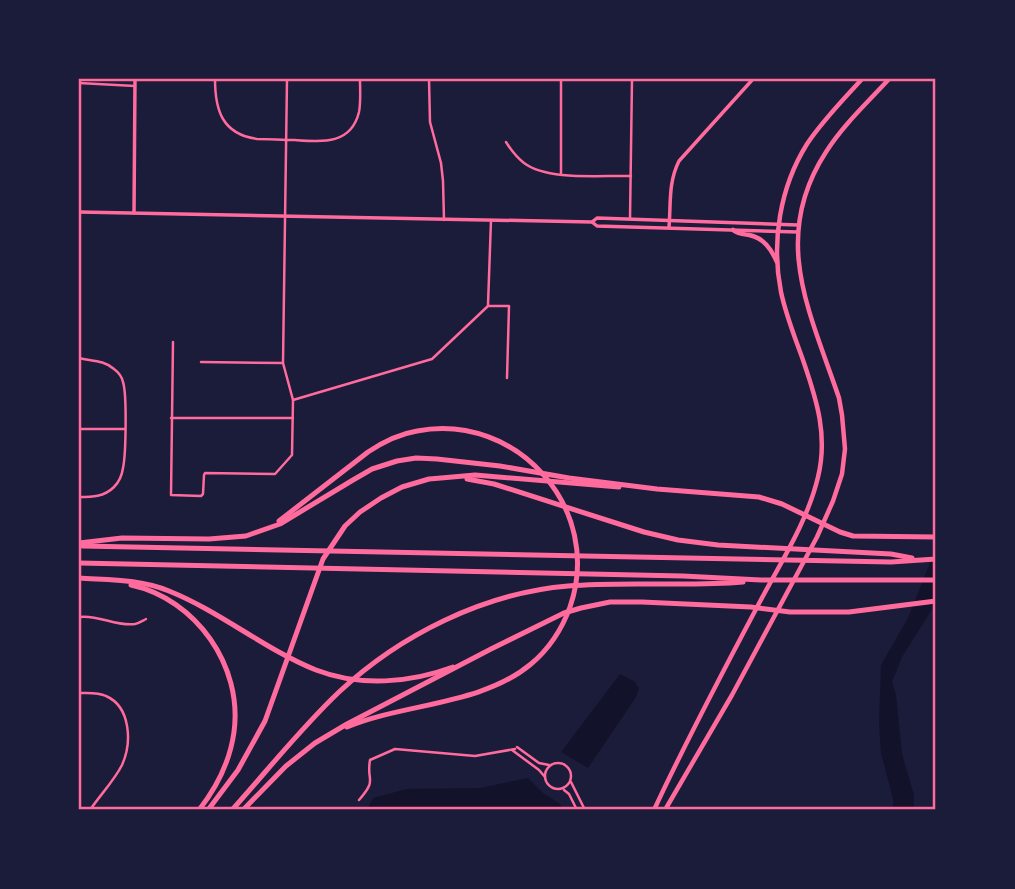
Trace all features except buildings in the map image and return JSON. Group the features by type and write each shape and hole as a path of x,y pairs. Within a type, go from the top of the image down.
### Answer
{"highway":[{"path":"271,527 387,440 430,429 479,433 512,448 547,478 570,518 576,547 575,587 560,628 544,652 532,663 500,683 466,695 370,719 322,738"},
{"path":"79,544 122,538 226,539 246,536 280,524 372,470 397,461 416,458 500,466 657,489 759,497 782,504 853,536 936,537"},
{"path":"208,810 252,747 269,711 323,559 345,526 360,512 391,492 429,479 475,475 657,489"},
{"path":"457,477 495,484 660,537 704,544 891,554 919,559"},
{"path":"79,544 891,562 936,559"},
{"path":"79,563 654,575 803,581 936,580"},
{"path":"79,578 137,582 167,590 302,663 332,675 356,679 397,680 441,671 475,657"},
{"path":"104,580 150,590 180,607 204,630 223,661 234,697 234,734 220,778 199,810"},
{"path":"232,810 341,690 396,647 452,618 485,604 556,588 591,585 713,584 761,580"},
{"path":"243,810 300,753 322,738 564,613 598,604 642,601 790,612 849,612 936,601"}],"main road":[{"path":"654,810 710,695 799,529 814,491 823,447 822,426 816,397 782,295 778,265 778,224 784,197 801,155 824,121 862,79"},
{"path":"665,810 732,695 823,524 842,474 844,424 839,398 802,289 797,254 798,225 807,189 827,150 889,79"},
{"path":"733,230 765,242 778,265"}],"street":[{"path":"134,213 135,79"},
{"path":"215,79 215,102 222,119 247,137 327,141 345,134 353,125 359,113 360,79"},
{"path":"173,342 172,495 201,496 205,473 275,474 292,455 293,400 283,363 287,79"},
{"path":"429,79 430,122 443,177 444,219"},
{"path":"561,79 561,175"},
{"path":"630,219 632,79"},
{"path":"669,228 671,181 679,161 753,79"},
{"path":"79,83 135,86"},
{"path":"506,142 516,156 539,171 561,175 631,176"},
{"path":"79,212 592,222 597,226 798,232"},
{"path":"592,222 597,218 798,225"},
{"path":"488,306 491,220"},
{"path":"293,400 432,359 488,306 509,306 507,378"},
{"path":"79,358 103,362 117,371 124,386 125,429 124,465 118,482 102,495 79,497"},
{"path":"201,362 283,363"},
{"path":"172,418 293,418"},
{"path":"79,429 125,429"},
{"path":"79,617 124,624 146,620"},
{"path":"79,693 99,694 112,699 122,709 127,725 127,746 122,765 90,810"},
{"path":"515,749 539,770 550,787 567,791 577,810"},
{"path":"359,800 370,785 370,760 393,750 471,756 515,749 542,764 560,763 566,766 584,810"},
{"path":"545,777 546,770 553,764"},
{"path":"561,789 571,780"}],"shaded area":[{"path":"936,548 936,597 931,611 902,657 892,682 896,695 902,754 914,795 914,810 893,810 893,799 881,753 881,665 908,618"},
{"path":"620,674 634,681 639,688 636,697 588,768 561,752"},
{"path":"528,778 564,810 367,810 373,798 407,789 480,788"}]}
